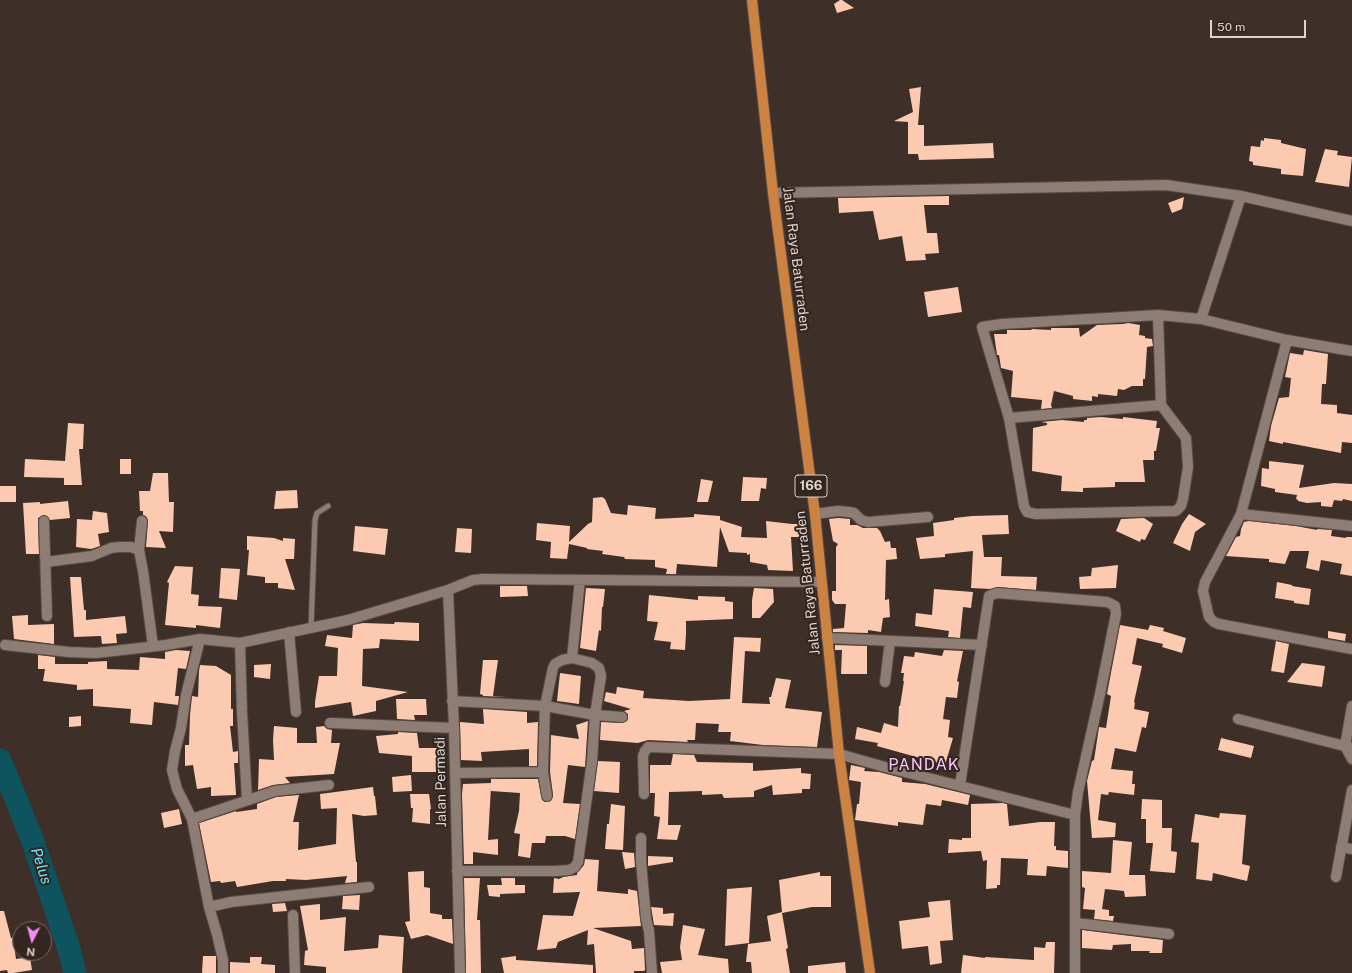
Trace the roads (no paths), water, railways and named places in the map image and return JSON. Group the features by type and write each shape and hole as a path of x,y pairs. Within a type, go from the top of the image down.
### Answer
{"main road":[{"name":"Jalan Raya Baturraden","path":"752,0 773,193 815,514 839,754 870,973"}],"street":[{"path":"773,193 1166,185 1241,196 1352,221"},
{"path":"1201,319 1241,196"},
{"path":"1158,315 1161,405 1186,438 1188,467 1183,499 1180,506 1176,511 1036,514 1027,512 1024,506 1009,418 982,327 1002,324 1158,315 1201,319 1287,340 1352,351"},
{"path":"1287,340 1242,514 1203,587 1203,591 1209,617 1214,622 1219,624 1352,649"},
{"path":"1009,418 1161,405"},
{"path":"815,514 838,511 849,512 854,513 861,520 868,522 928,517"},
{"path":"1242,514 1352,526"},
{"path":"44,521 47,616"},
{"path":"142,521 138,550 143,571 153,646"},
{"path":"46,562 92,556 111,548 131,547 138,550"},
{"path":"5,645 69,652 96,653 200,639 240,643 348,620 448,590 473,580 483,579 821,582"},
{"path":"572,658 580,580"},
{"name":"Jalan Permadi","path":"448,590 454,728 460,973"},
{"path":"960,785 990,596 994,593 1107,602 1115,606 1115,621 1078,792 1075,815 1075,973"},
{"path":"289,632 296,712"},
{"path":"827,638 982,645"},
{"path":"200,639 186,695 172,770 177,789 197,817 209,906 220,947 223,973"},
{"path":"885,682 890,641"},
{"path":"240,643 247,800"},
{"path":"457,870 556,872 569,870 575,867 578,862 584,826 592,761 595,715 601,676 599,668 592,663 572,658 562,660 555,664 553,668 544,706 542,772 547,796"},
{"path":"452,702 544,706 595,715 622,717"},
{"path":"1352,706 1348,747 1352,760"},
{"path":"1238,719 1348,747"},
{"path":"330,723 454,728"},
{"path":"644,794 643,756 648,748 839,754 1075,815"},
{"path":"455,774 542,772"},
{"path":"197,817 275,790 329,785"},
{"path":"1336,877 1352,790"},
{"path":"641,838 641,861 652,973"},
{"path":"1341,847 1352,849"},
{"path":"209,906 228,902 369,887"},
{"path":"293,915 295,973"},
{"path":"1076,923 1169,934"}],"lane":[{"path":"311,628 315,520 318,513 328,506"}],"waterway":[{"name":"Pelus","path":"0,760 32,839 69,949 75,973"}],"district":[{"name":"PANDAK","path":"924,765"}]}
